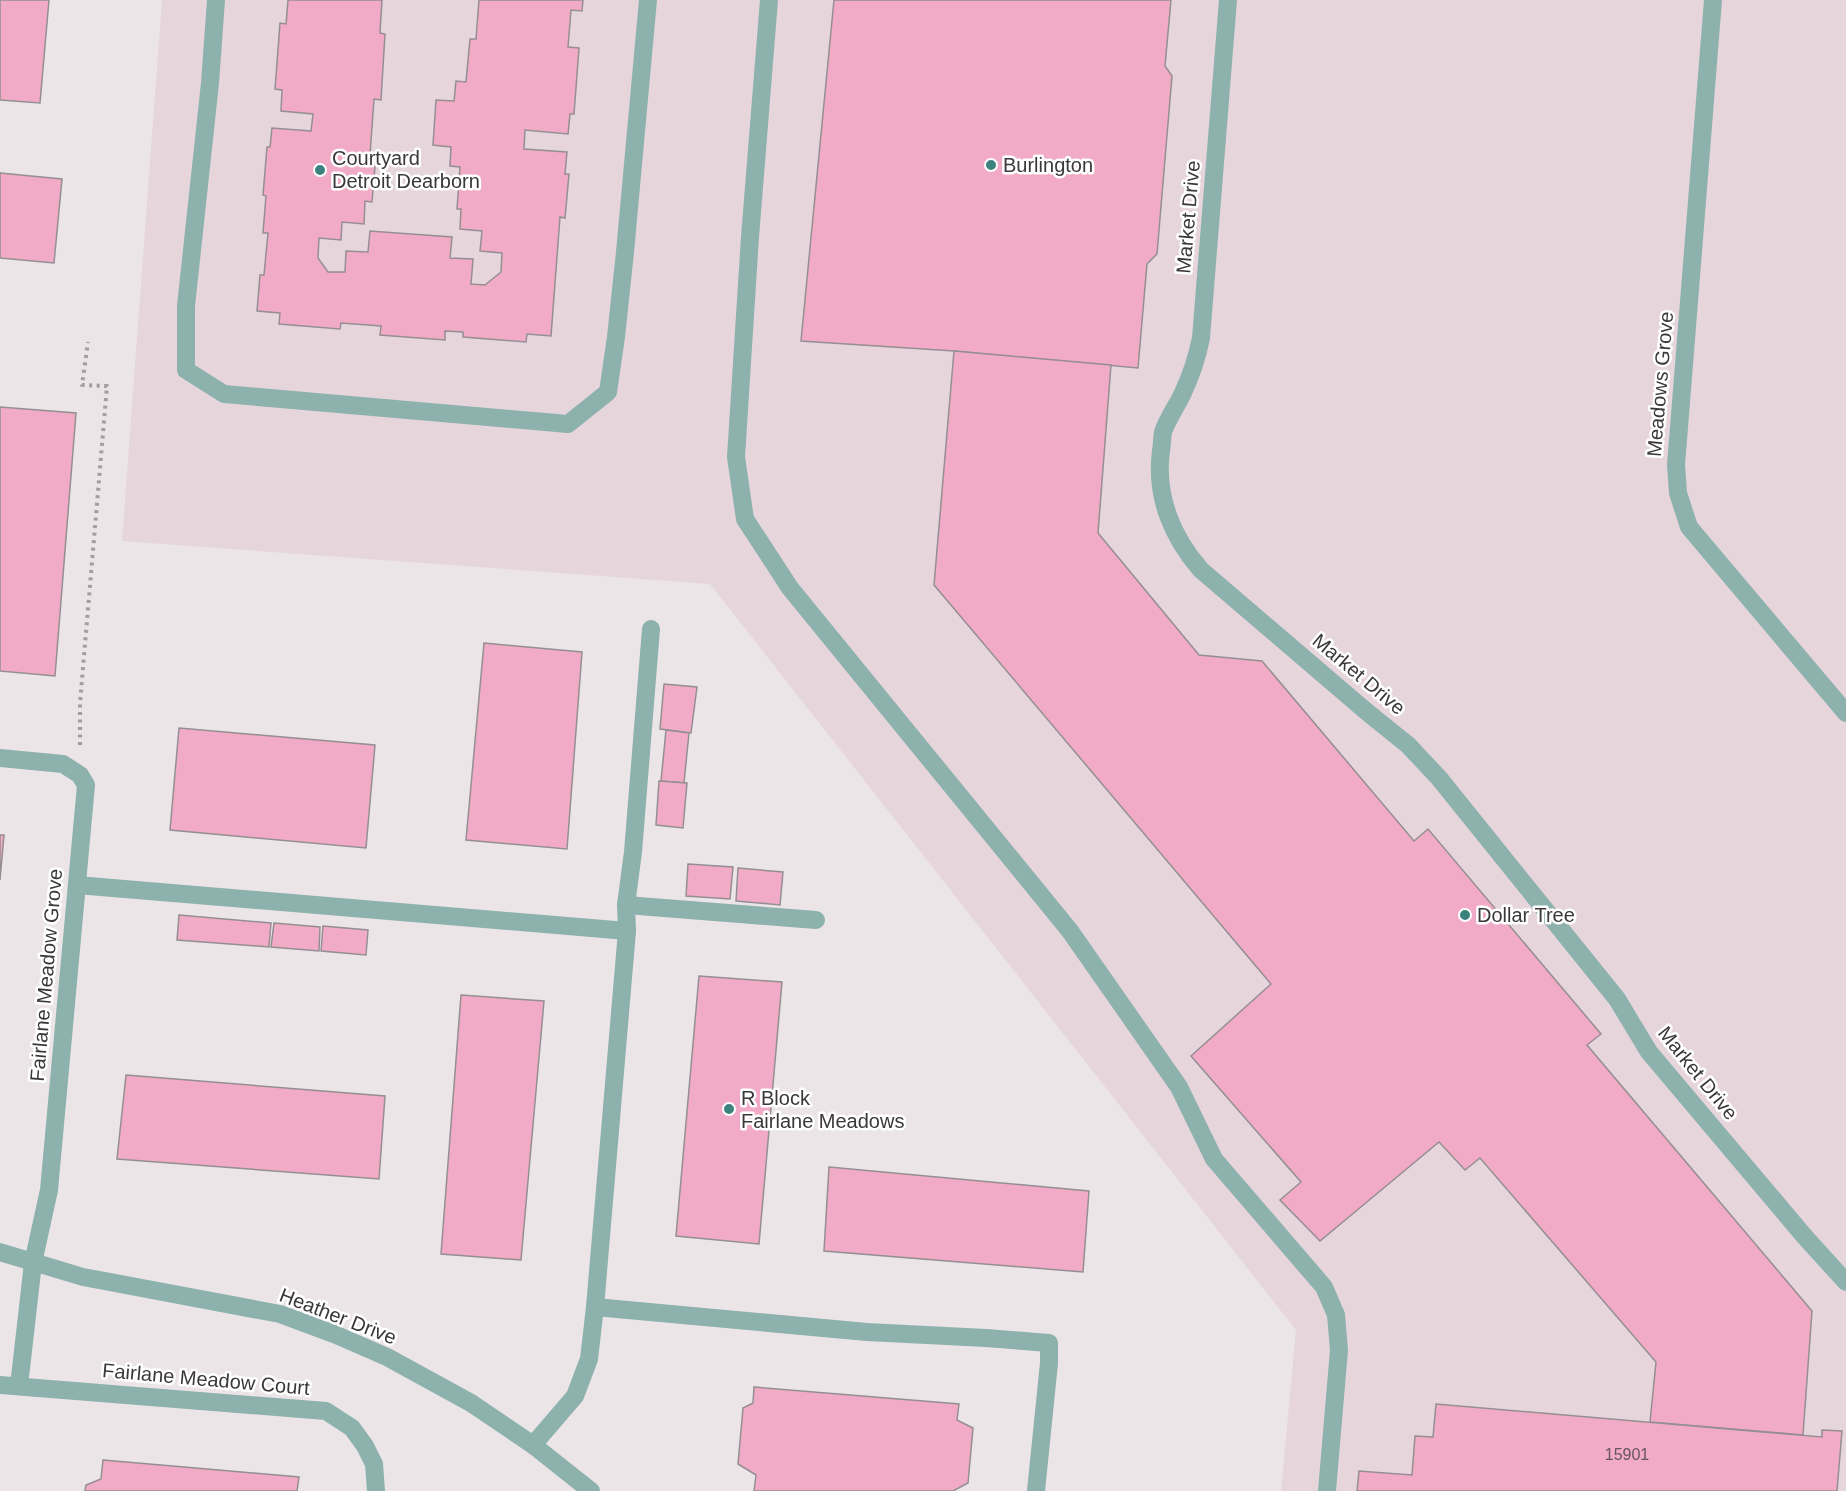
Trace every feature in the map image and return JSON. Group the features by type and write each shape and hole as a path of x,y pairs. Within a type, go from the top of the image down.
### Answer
{"street":[{"path":"216,0 210,83 186,306 186,370 224,393 568,424 608,392 625,252 648,0"},
{"path":"770,0 750,237 736,446 745,519 790,588 1070,931 1179,1088 1214,1159 1324,1287 1336,1315 1339,1350 1326,1491"},
{"name":"Market Drive","path":"1228,0 1201,338 1196,362 1163,432 1159,466 1161,495 1167,516 1187,554 1201,570 1367,712 1408,744 1439,778 1617,999 1649,1052 1805,1237 1846,1282"},
{"name":"Meadows Grove","path":"1713,0 1676,465 1678,493 1689,527 1846,713"},
{"path":"533,1445 575,1396 589,1359 651,629"},
{"path":"0,758 63,764 80,775"},
{"name":"Fairlane Meadow Grove","path":"33,1263 49,1190 86,785 80,775"},
{"path":"77,885 627,931"},
{"path":"626,905 816,920"},
{"name":"Heather Drive","path":"0,1252 83,1277 280,1314 334,1334 387,1357 471,1403 533,1445 591,1491"},
{"path":"19,1386 33,1263"},
{"path":"595,1306 867,1332 1049,1343 1036,1491"},
{"name":"Fairlane Meadow Court","path":"0,1385 326,1411 352,1428 365,1446 374,1464 376,1491"}],"path":[{"path":"80,775 80,703 107,386 82,385 88,342"}],"shaded area":[{"path":"162,0 1846,0 1846,1491 1281,1491 1296,1330 710,584 122,541"}],"building":[{"path":"0,0 49,0 40,103 0,100"},
{"name":"Courtyard Detroit Dearborn","path":"288,0 382,0 380,33 385,34 381,100 374,99 370,155 376,155 372,202 365,201 364,224 342,222 341,240 319,238 318,258 328,272 345,272 346,251 368,252 370,231 452,237 450,258 473,259 471,284 485,285 501,272 502,253 480,251 482,231 460,229 461,209 457,209 460,167 450,166 451,147 433,145 436,100 454,101 456,81 466,82 470,39 476,39 479,0 583,0 582,11 571,10 568,47 579,48 574,114 570,114 568,134 525,130 524,149 567,152 565,174 569,174 565,218 560,217 551,336 527,334 526,342 463,337 463,332 445,331 445,340 380,335 381,326 341,323 340,329 279,324 280,313 257,311 260,275 264,275 268,233 263,233 266,196 263,195 267,147 270,147 272,128 311,131 313,114 281,111 282,90 275,89 280,23 286,24"},
{"name":"Burlington","path":"834,0 1171,0 1165,66 1172,76 1157,254 1147,264 1138,368 954,351 801,341"},
{"path":"0,173 62,179 54,263 0,258"},
{"path":"954,351 1111,365 1098,533 1199,655 1262,661 1414,841 1428,829 1601,1034 1587,1045 1812,1311 1803,1435 1650,1422 1656,1362 1480,1158 1465,1170 1439,1142 1320,1241 1280,1200 1301,1182 1191,1056 1271,984 934,585"},
{"path":"0,407 76,413 55,676 0,671"},
{"path":"484,643 582,652 567,849 466,840"},
{"path":"664,684 697,687 691,733 660,729"},
{"path":"179,728 375,745 366,848 170,830"},
{"path":"666,730 689,733 684,783 661,781"},
{"path":"659,781 687,783 683,828 656,825"},
{"path":"0,835 4,835 0,880"},
{"path":"688,864 733,867 730,899 686,896"},
{"path":"738,868 783,872 780,905 736,901"},
{"path":"179,915 271,923 269,947 177,940"},
{"path":"274,923 320,927 319,951 271,947"},
{"path":"323,926 368,930 366,955 321,951"},
{"name":"R Block Fairlane Meadows","path":"699,976 782,982 759,1244 676,1236"},
{"path":"461,995 544,1001 521,1260 441,1254"},
{"path":"126,1075 385,1096 379,1179 117,1159"},
{"path":"829,1167 1089,1191 1083,1272 824,1251"},
{"path":"754,1387 959,1404 957,1420 973,1428 968,1483 953,1491 754,1491 756,1475 738,1464 743,1408 753,1403"},
{"path":"1436,1404 1822,1437 1822,1430 1842,1431 1837,1491 1357,1491 1359,1471 1412,1475 1415,1436 1433,1437"},
{"path":"103,1460 299,1477 297,1491 85,1491 86,1485 101,1479"}],"place":[{"name":"Burlington","path":"991,165"},
{"name":"Courtyard Detroit Dearborn","path":"320,170"},
{"name":"Dollar Tree","path":"1465,915"},
{"name":"R Block Fairlane Meadows","path":"729,1109"}]}
